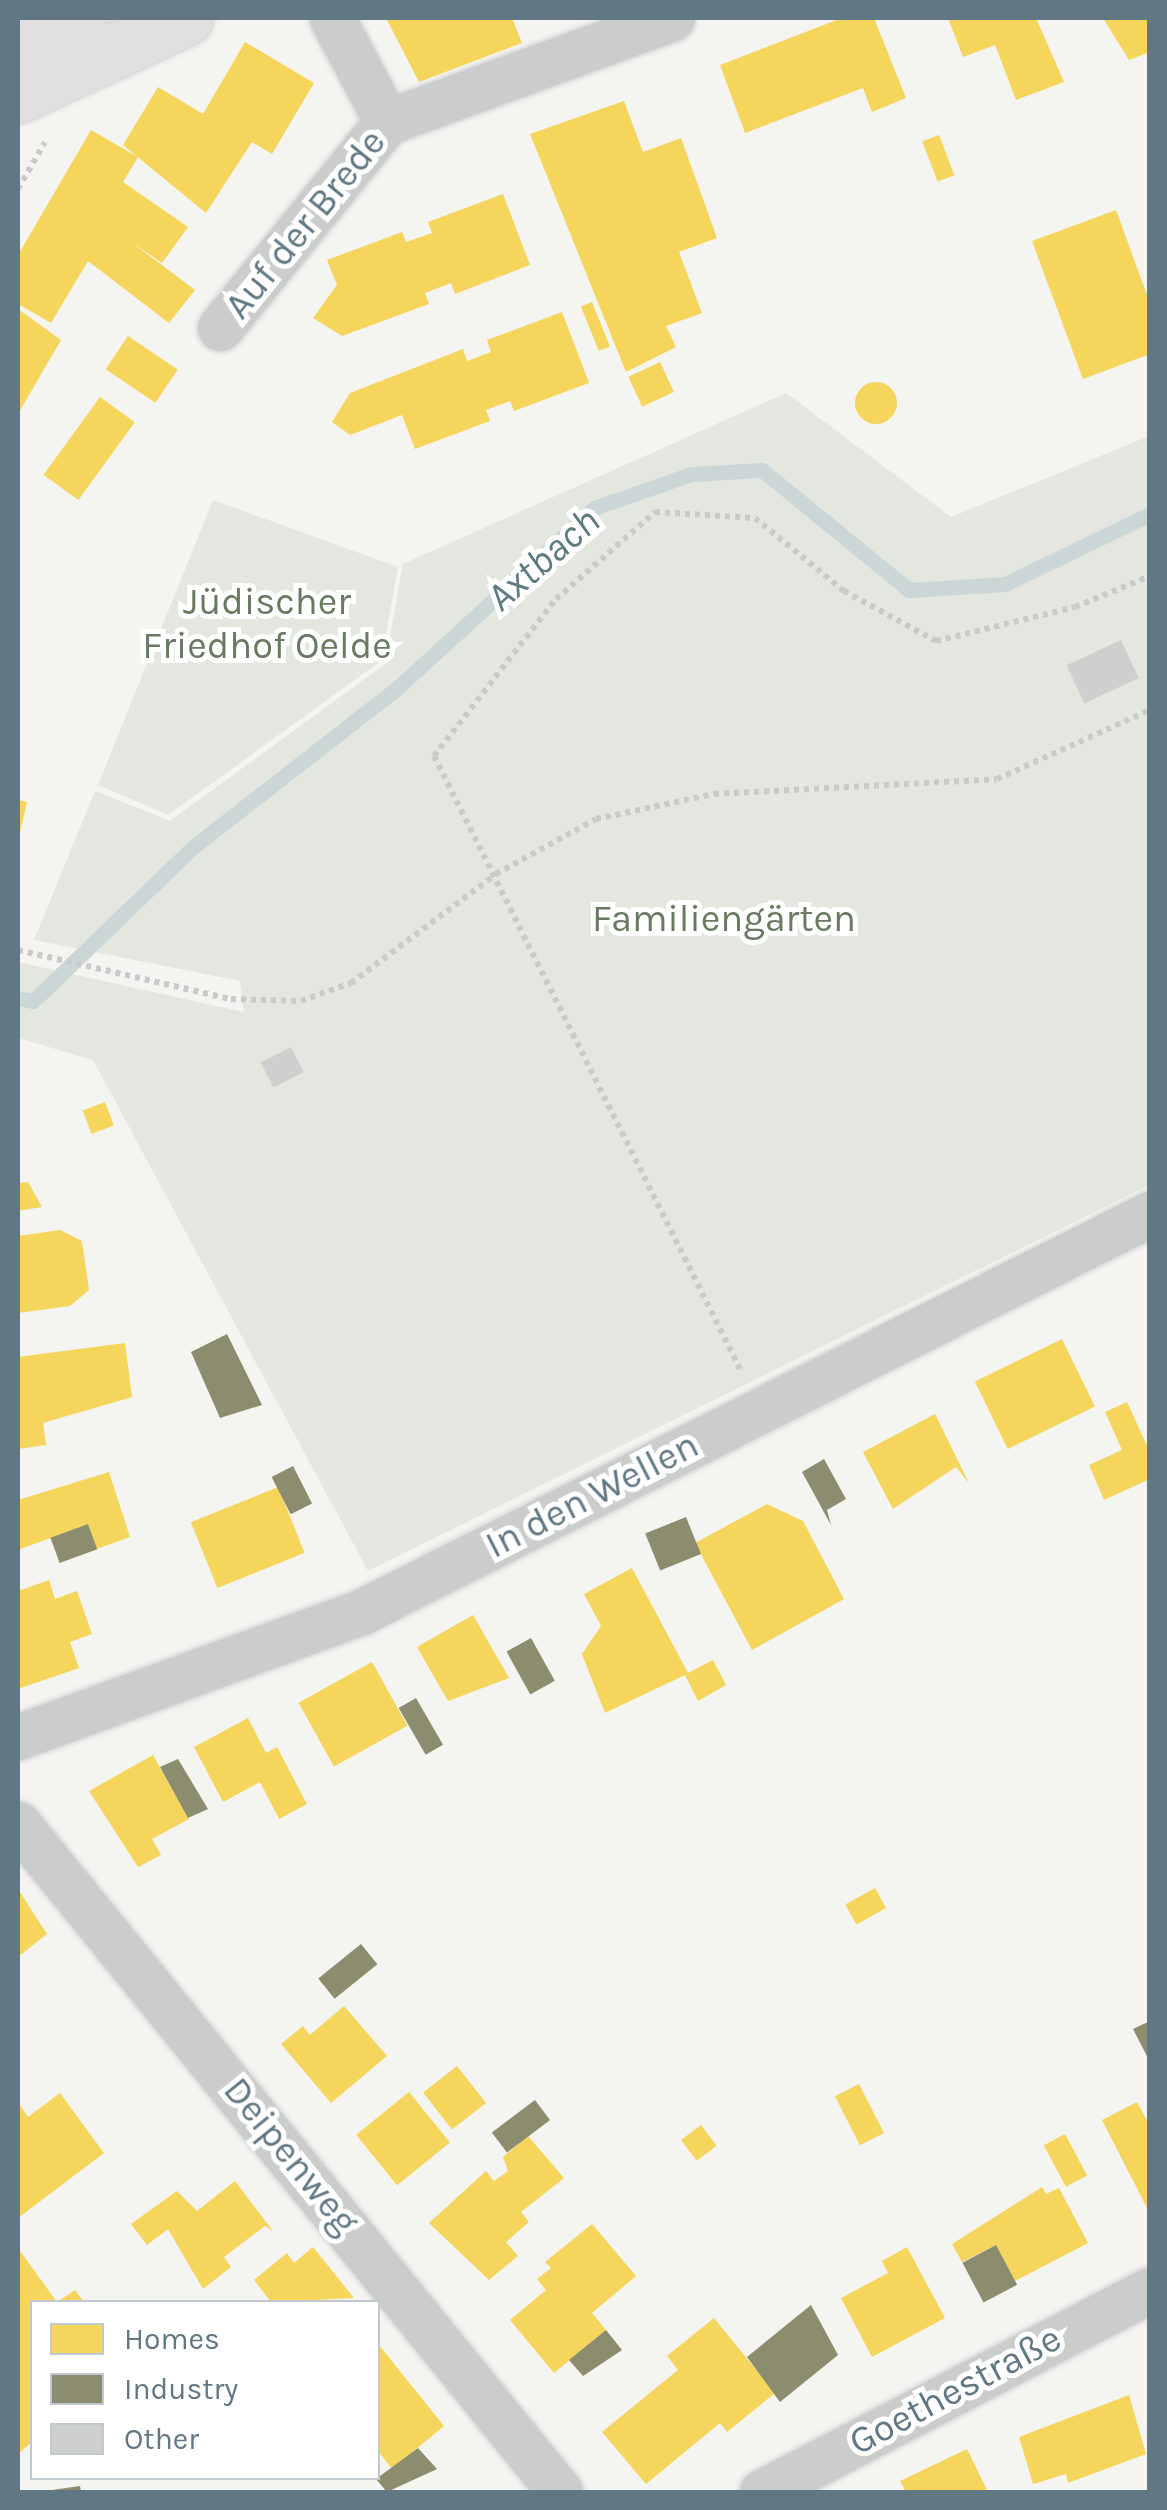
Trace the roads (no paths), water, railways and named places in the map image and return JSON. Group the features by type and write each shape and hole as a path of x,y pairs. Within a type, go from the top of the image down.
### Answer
{"main road":[{"path":"18,44 78,18"},
{"path":"18,95 184,18"}],"street":[{"path":"332,18 387,122"},
{"name":"Auf der Brede","path":"220,328 387,122 672,18"},
{"name":"In den Wellen","path":"18,1737 361,1612 1150,1214"},
{"name":"Deipenweg","path":"18,1824 560,2492"},
{"name":"Goethestraße","path":"762,2492 1150,2290"}],"waterway":[{"name":"Axtbach","path":"18,998 33,1001 193,847 395,690 594,508 691,474 762,470 909,590 1005,584 1150,514"}],"park label":[{"name":"Jüdischer Friedhof Oelde","path":"267,624"},
{"name":"Familiengärten","path":"724,919"}]}
